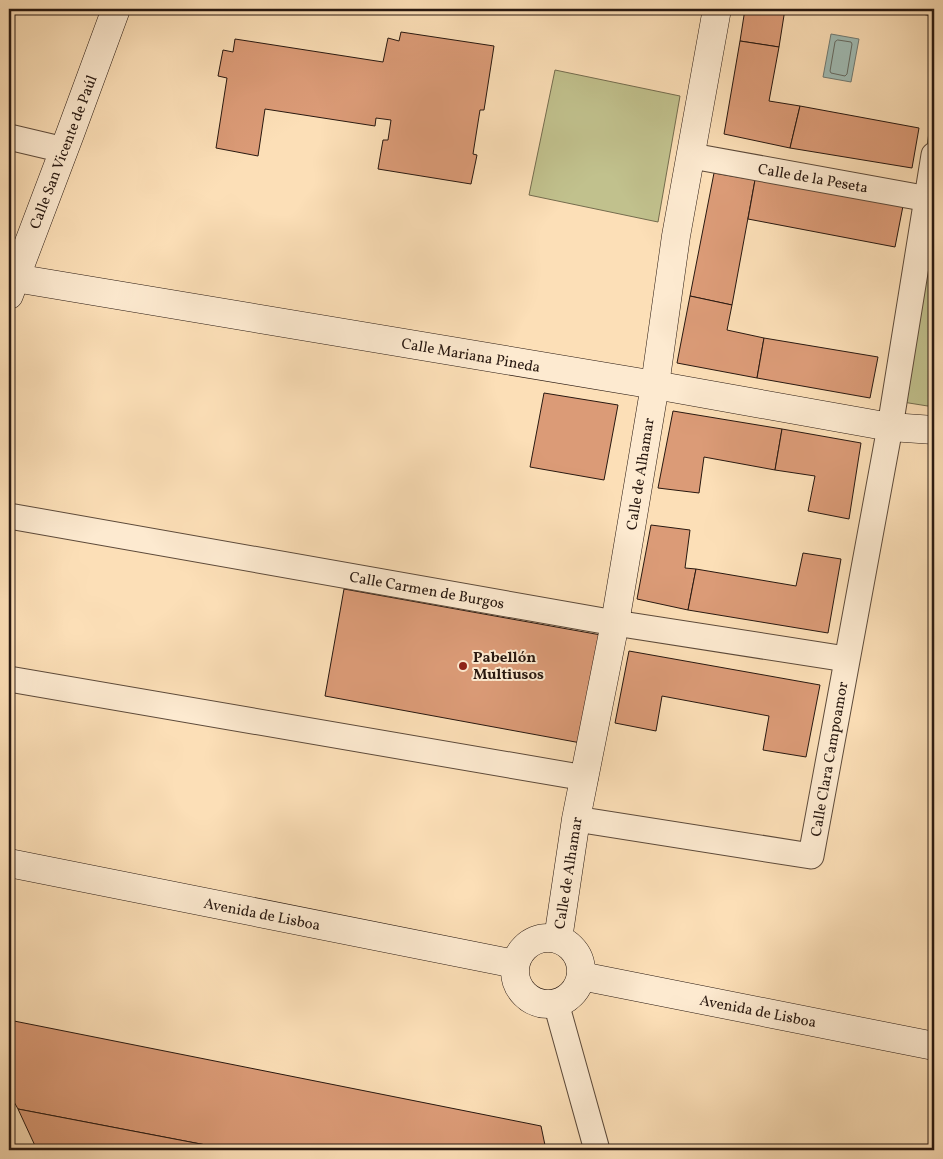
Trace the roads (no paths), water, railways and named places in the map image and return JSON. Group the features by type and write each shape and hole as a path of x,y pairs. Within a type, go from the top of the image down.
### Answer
{"street":[{"name":"Calle San Vicente de Paúl","path":"11,284 64,150 116,9"},
{"name":"Calle de Alhamar","path":"558,939 576,819 615,624 655,385 676,236 692,156 717,9"},
{"path":"9,137 64,150"},
{"name":"Calle Clara Campoamor","path":"576,819 811,856 931,199 934,155"},
{"name":"Calle de la Peseta","path":"692,156 931,199"},
{"name":"Calle Mariana Pineda","path":"11,284 655,385 890,427 934,430"},
{"name":"Calle Carmen de Burgos","path":"9,516 615,624 846,659"},
{"path":"9,679 585,778"},
{"name":"Avenida de Lisboa","path":"9,863 515,964"},
{"path":"547,937 558,939 574,949 581,967 581,976 572,994 565,1000 545,1004 534,1002 524,995 516,981 515,964 519,954 526,945 547,937"},
{"name":"Avenida de Lisboa","path":"581,976 934,1046"},
{"path":"556,1003 596,1150"}],"water":[{"path":"831,34 859,39 851,82 823,77"}],"place":[{"name":"Pabellón Multiusos","path":"463,666"}]}
